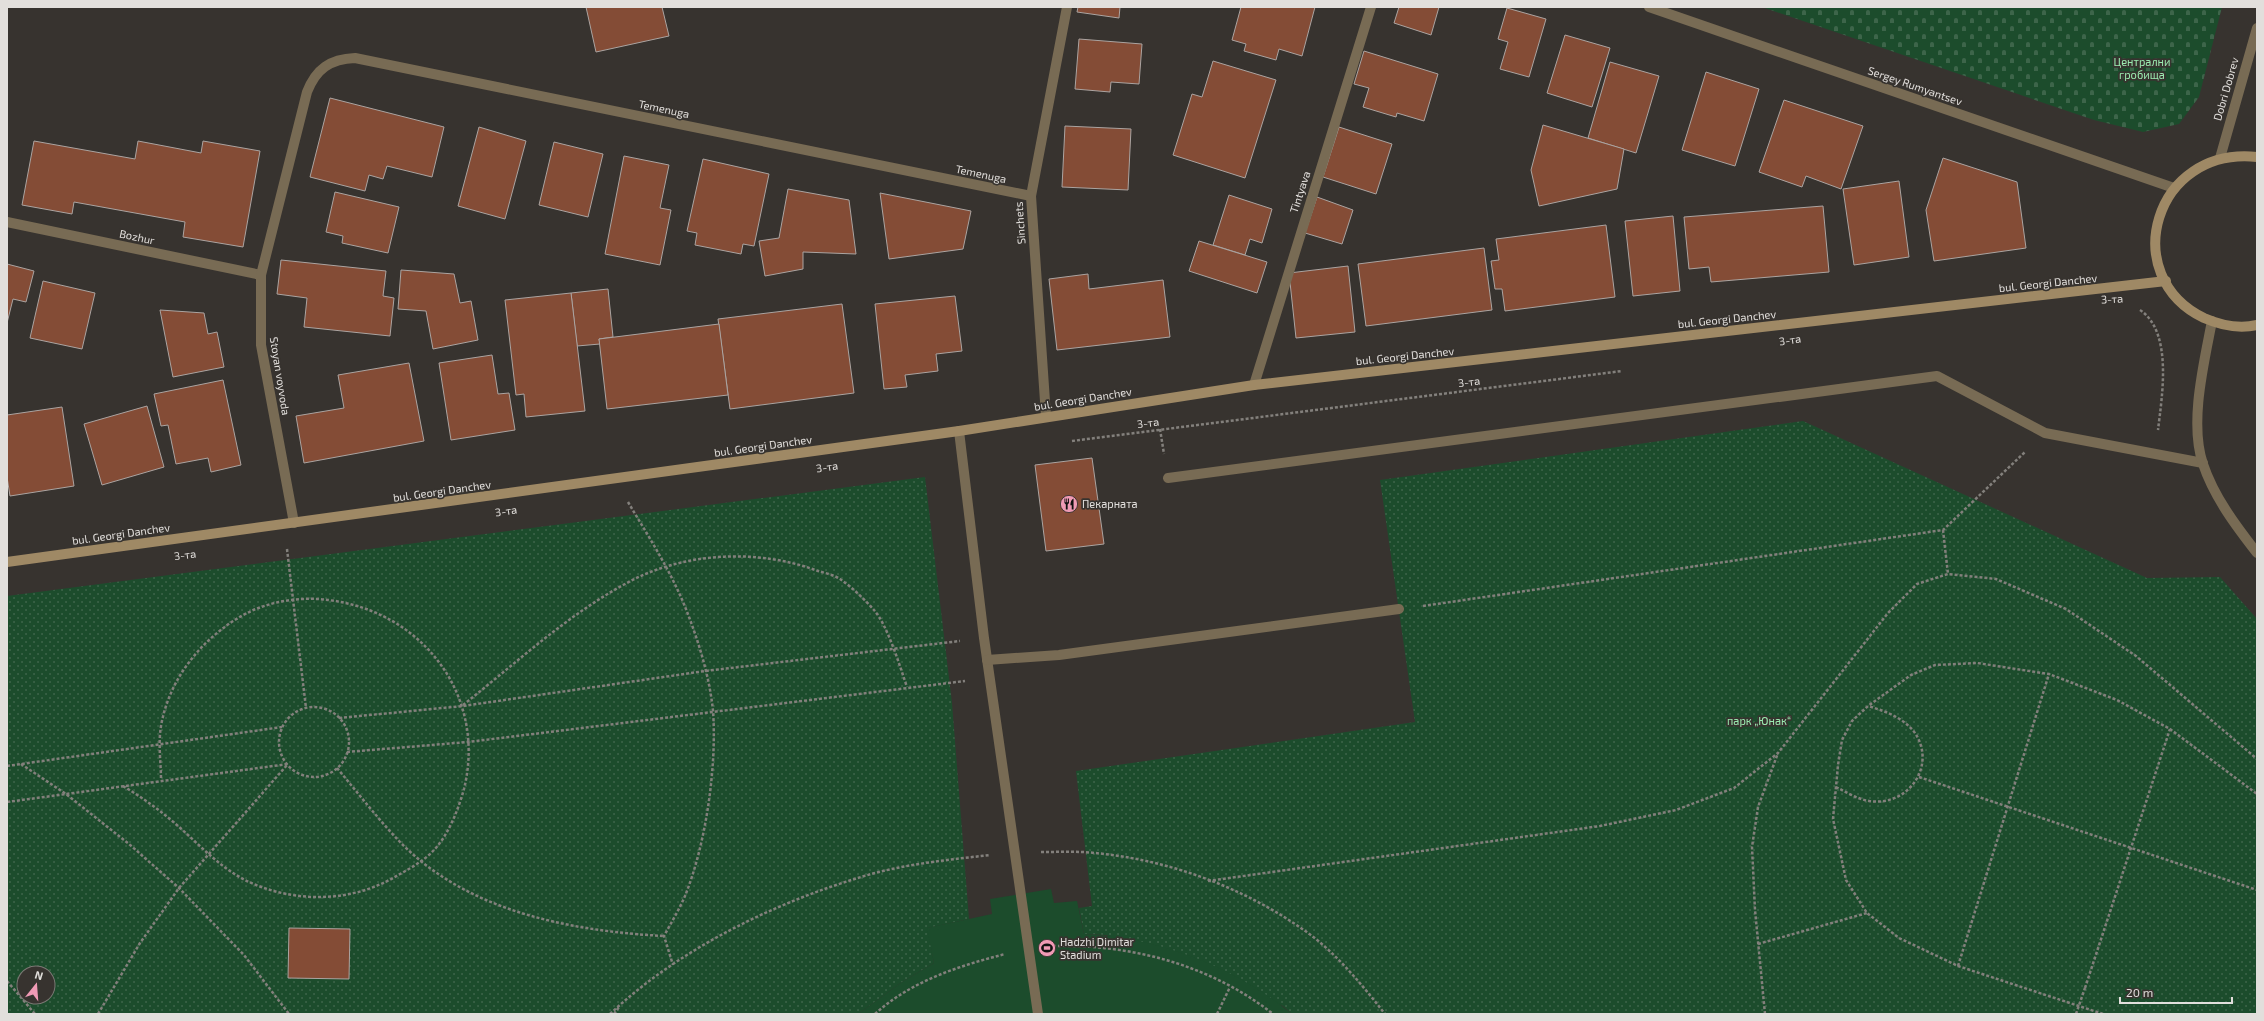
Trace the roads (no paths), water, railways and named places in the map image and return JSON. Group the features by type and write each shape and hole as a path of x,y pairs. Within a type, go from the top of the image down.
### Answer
{"main road":[{"path":"2257,157 2232,156 2220,158 2194,169 2174,188 2160,213 2155,240 2156,254 2166,281 2180,301 2190,309 2212,321 2238,326 2257,325"},
{"name":"bul. Georgi Danchev","path":"7,562 959,431 1046,416 1254,385 2166,281"}],"street":[{"name":"Sinchets","path":"1046,416 1030,196 1067,7"},
{"name":"Tintyava","path":"1254,385 1371,7"},
{"name":"Sergey Rumyantsev","path":"1649,7 2174,188"},
{"name":"Dobri Dobrev","path":"2220,158 2257,28"},
{"name":"Temenuga","path":"307,92 320,70 342,58 355,58 1030,196"},
{"name":"Stoyan voyvoda","path":"294,523 261,345 261,275 307,92"},
{"name":"Bozhur","path":"7,222 261,275"},
{"path":"2212,321 2200,384 2198,410 2203,464 2213,487 2230,516 2257,553"},
{"path":"1168,478 1937,376 2045,433 2203,464"},
{"path":"959,431 984,638 1038,1014"},
{"path":"987,660 1059,655 1399,609"}],"place":[{"name":"Пекарната","path":"1069,504"},
{"name":"Hadzhi Dimitar Stadium","path":"1047,948"}],"park label":[{"name":"Централни гробища","path":"2142,68"},
{"name":"парк „Юнак“","path":"1759,721"}]}
